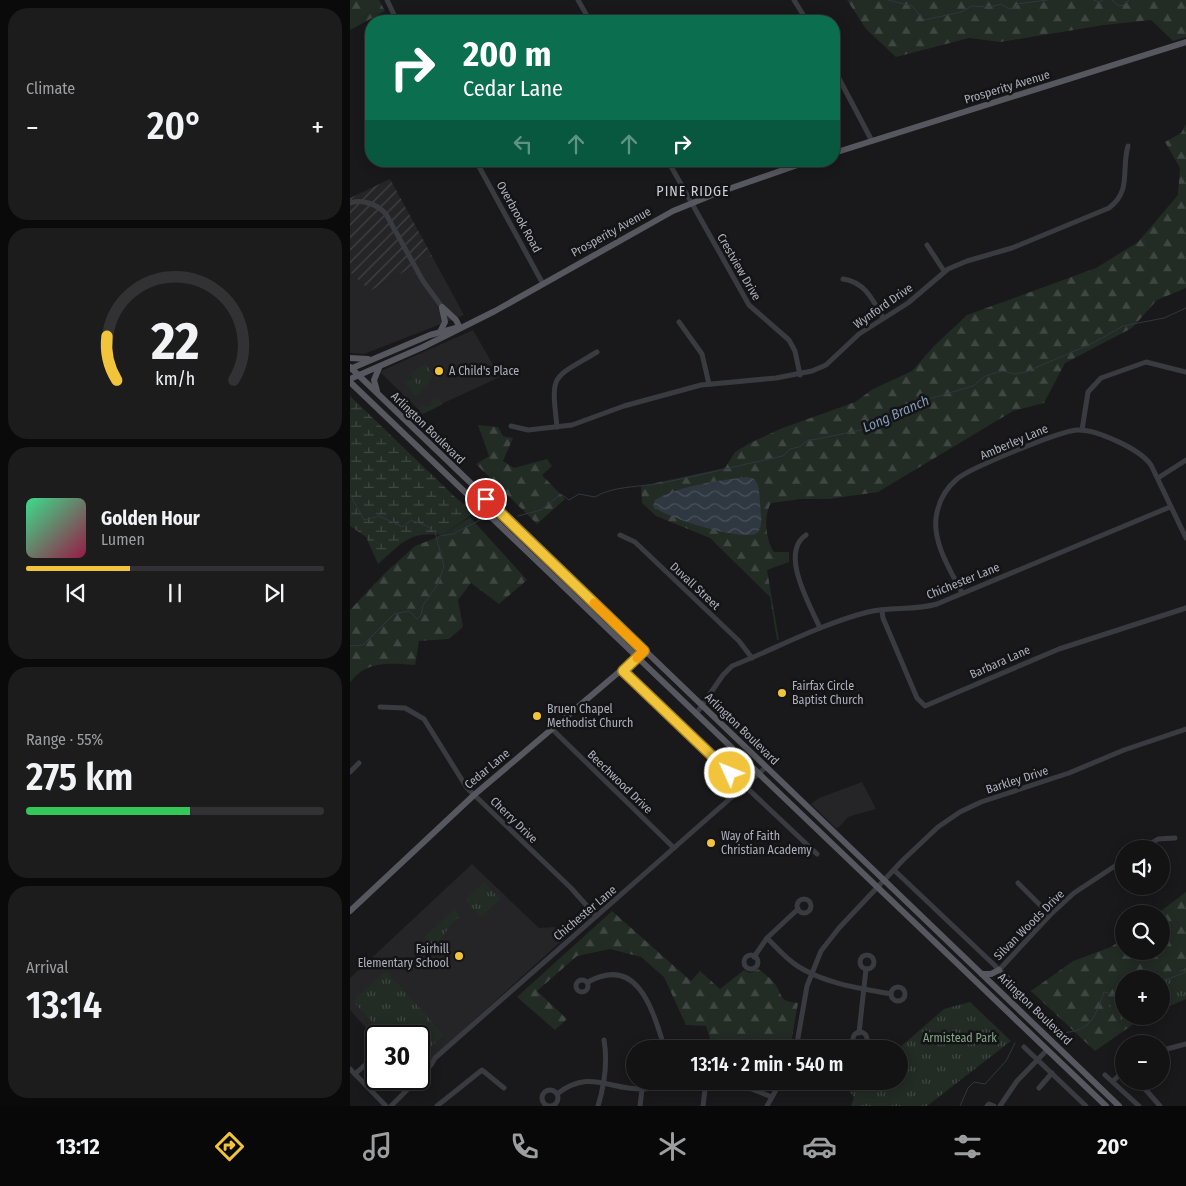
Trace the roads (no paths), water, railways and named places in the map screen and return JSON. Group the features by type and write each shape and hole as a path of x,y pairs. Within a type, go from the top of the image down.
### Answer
{"main road":[{"name":"Prosperity Avenue","path":"840,151 1186,42"},
{"name":"Prosperity Avenue","path":"350,380 460,328 543,284 661,217 691,203 792,167"},
{"path":"442,307 453,316 460,328"},
{"path":"440,332 445,320 442,307"},
{"name":"Prosperity Avenue","path":"350,368 440,332 460,328"},
{"path":"350,358 376,358"},
{"path":"381,367 375,375 373,382 383,400"},
{"name":"Arlington Boulevard","path":"350,368 1120,1106"},
{"name":"Arlington Boulevard","path":"350,380 1106,1106"},
{"name":"Cedar Lane","path":"350,911 474,795 623,671 644,651"},
{"path":"982,974 991,974 999,970"}],"street":[{"path":"387,0 395,15"},
{"path":"578,0 587,15"},
{"path":"794,0 803,15"},
{"path":"840,80 872,141"},
{"name":"Wynford Drive","path":"511,426 528,430 572,425 624,406 709,384 800,375 826,364 859,334 908,303 944,271 966,261 1012,248 1109,208 1117,201 1124,189 1128,146"},
{"name":"Overbrook Road","path":"479,167 543,284"},
{"name":"Crestview Drive","path":"671,167 749,305 789,340 795,351 800,375"},
{"path":"350,203 367,202 386,214 423,281 442,307"},
{"path":"927,245 944,271"},
{"path":"843,279 855,282 866,291 883,318"},
{"path":"678,322 702,354 709,384"},
{"path":"556,427 553,390 556,380 563,373 597,352"},
{"path":"1082,430 1088,392 1101,378 1146,362 1186,372"},
{"name":"Amberley Lane","path":"962,593 938,542 935,527 939,503 949,487 963,475 1056,435 1082,430 1094,432 1140,453 1150,462 1186,538"},
{"path":"1158,478 1186,460"},
{"name":"Chichester Lane","path":"696,714 703,707 727,670 820,628 843,619 882,610 928,607 1170,507"},
{"name":"Duvall Street","path":"620,535 635,542 739,641 752,658"},
{"path":"806,535 796,545 795,565 820,628"},
{"name":"Barbara Lane","path":"882,610 883,618 917,698 925,706 1058,649 1186,608"},
{"path":"623,671 817,854"},
{"name":"Cherry Drive","path":"380,707 405,708 424,719 462,781 474,795 571,888 596,916"},
{"name":"Barkley Drive","path":"797,1040 804,997 811,973 831,938 877,887 938,826 970,807 1069,773 1141,743 1186,729"},
{"name":"Beechwood Drive","path":"553,730 674,848"},
{"path":"350,772 359,763"},
{"name":"Chichester Lane","path":"430,1066 435,1058 766,767"},
{"path":"1156,840 1175,838"},
{"name":"Silvan Woods Drive","path":"999,970 1050,915 1074,893 1115,866"},
{"path":"894,870 1008,978"},
{"path":"1018,883 1050,915"},
{"path":"754,957 767,938 798,909"},
{"path":"767,938 797,966 811,973 838,984 891,994"},
{"path":"859,1032 866,969"},
{"path":"588,982 601,975 618,974 633,982 639,987 654,1014 662,1040"},
{"path":"598,1106 605,1083 607,1056 604,1040"},
{"path":"1170,1048 1185,1046"},
{"path":"1024,1047 1086,1106"},
{"path":"1000,1106 1017,1081 1047,1050"},
{"path":"356,1074 365,1065"},
{"path":"350,1069 386,1106"},
{"path":"437,1106 482,1070 504,1088"},
{"path":"1039,1088 1052,1073"},
{"path":"1106,1074 1139,1106"},
{"path":"557,1094 580,1081 605,1083 626,1088"},
{"path":"391,1106 407,1090"},
{"path":"640,1106 642,1090"},
{"path":"703,1106 705,1090"},
{"path":"757,1090 772,1097"},
{"path":"766,1106 776,1090"},
{"path":"1146,1090 1160,1106"},
{"path":"987,1106 990,1104 994,1106"}],"water":[{"path":"746,477 755,480 759,492 761,525 758,532 751,535 739,535 706,528 672,516 653,506 655,500 676,491 699,484"}],"waterway":[{"path":"888,0 912,6 924,20 961,12 972,6 990,7 1001,4 1009,9 1015,8 1017,4 1047,0"},
{"path":"1093,0 1099,2 1103,0"},
{"path":"1112,0 1119,6 1124,5 1129,0"},
{"name":"Long Branch","path":"518,516 541,510 561,494 569,500 579,494 595,497 618,489 662,483 783,456 790,449 799,447 807,441 861,430 877,421 903,412 922,401 973,386 985,376 1002,371 1015,374 1026,372 1095,342 1123,326 1164,318 1186,308"},
{"path":"350,494 364,520 379,516 403,527 411,520 427,526 435,532 444,566 438,584 423,605 421,615 417,619 409,611 394,614 363,645 350,646"},
{"path":"438,538 439,536 453,534 482,519"},
{"path":"1170,978 1186,972"},
{"path":"1061,1033 1079,1030 1090,1022 1104,992 1115,995"},
{"path":"960,1106 968,1088 974,1082 985,1084 1006,1061 1015,1043"}],"place":[{"name":"A Child's Place","path":"439,371"},
{"name":"Fairfax Circle Baptist Church","path":"782,693"},
{"name":"Bruen Chapel Methodist Church","path":"537,716"},
{"name":"Way of Faith Christian Academy","path":"711,843"},
{"name":"Fairhill Elementary School","path":"459,956"}],"district":[{"name":"PINE RIDGE","path":"693,191"}],"park label":[{"name":"Armistead Park","path":"960,1038"}]}
